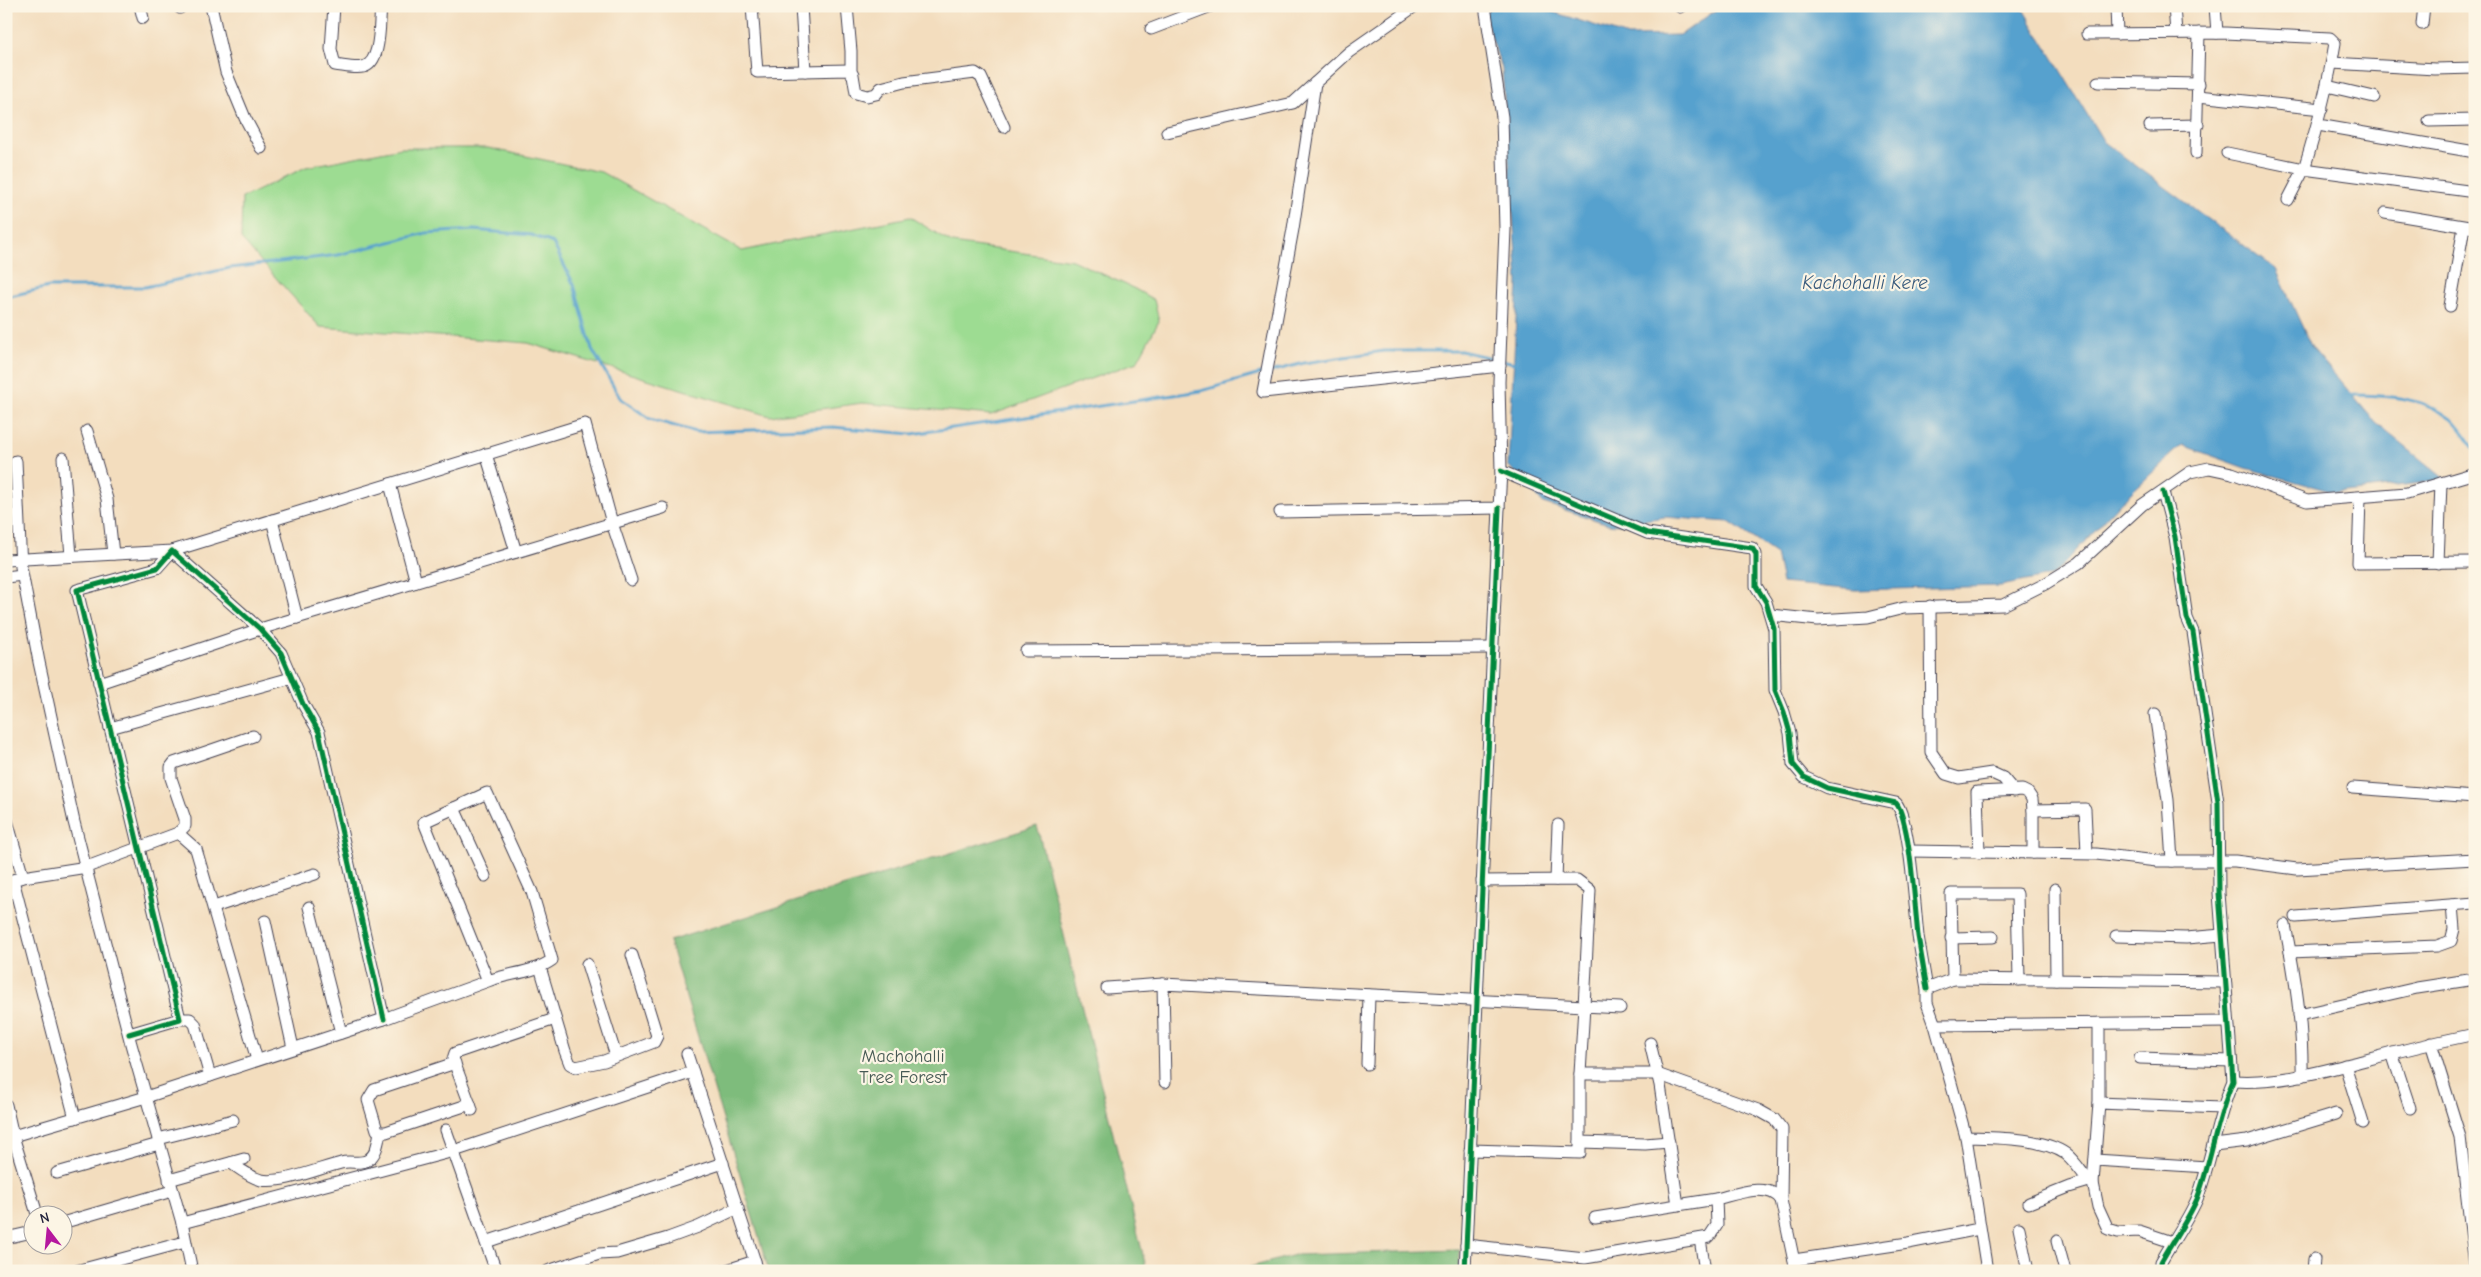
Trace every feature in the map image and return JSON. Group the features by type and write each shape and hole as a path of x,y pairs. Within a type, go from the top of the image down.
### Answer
{"street":[{"path":"140,6 143,18"},
{"path":"211,6 226,72 244,118 261,148"},
{"path":"334,6 331,49 335,65 362,68 371,65 376,56 381,6"},
{"path":"752,6 757,72 849,70 851,73"},
{"path":"800,6 805,71"},
{"path":"847,6 851,73 856,93 867,96 876,94 882,88 904,82 975,73 981,77 1004,126"},
{"path":"1151,29 1211,6"},
{"path":"1167,132 1293,103 1349,52 1415,6"},
{"path":"1465,1271 1501,471 1500,353 1505,228 1502,117 1485,6"},
{"path":"2116,6 2117,34"},
{"path":"2174,6 2176,33"},
{"path":"2215,6 2217,33"},
{"path":"2422,24 2424,6"},
{"path":"2196,153 2199,33"},
{"path":"2086,34 2217,33 2330,38 2335,44 2318,125 2304,169 2288,200"},
{"path":"2332,63 2435,69 2475,68"},
{"path":"2098,82 2199,84"},
{"path":"1315,83 1293,229 1263,392 1500,366"},
{"path":"2327,86 2374,96"},
{"path":"2198,96 2322,109"},
{"path":"2428,122 2475,120"},
{"path":"2318,125 2475,152"},
{"path":"2150,126 2198,126"},
{"path":"2227,153 2304,169 2475,192"},
{"path":"2385,213 2470,227 2450,306"},
{"path":"6,560 172,551 586,424 612,523 630,580"},
{"path":"87,430 107,500 113,554"},
{"path":"486,454 516,552"},
{"path":"63,458 70,556"},
{"path":"16,461 22,575 72,813 129,1034 182,1223 184,1242 192,1271"},
{"path":"1771,615 1818,620 1868,618 1904,608 2003,605 2079,563 2142,505 2190,472 2210,468 2258,482 2307,501 2407,493 2475,474"},
{"path":"1501,471 1647,534 1752,548 1756,554 1756,586 1766,602 1774,629 1775,690 1788,726 1793,764 1804,777 1827,788 1896,803 1901,809 1909,851 1919,938 1928,989 1927,1003 1935,1025 1966,1137 1987,1271"},
{"path":"390,484 416,582"},
{"path":"2438,563 2441,484"},
{"path":"2161,1271 2161,1262 2196,1200 2214,1145 2222,1108 2233,1081 2219,893 2220,861 2216,778 2201,674 2193,632 2187,618 2175,537 2163,492"},
{"path":"2360,498 2358,563 2475,562"},
{"path":"99,683 260,629 663,508"},
{"path":"1280,512 1499,508"},
{"path":"272,520 297,618"},
{"path":"172,551 260,629 281,654 318,732 384,1019"},
{"path":"172,551 156,568 77,590 180,1019"},
{"path":"6,577 22,575"},
{"path":"1930,606 1931,752 1946,774 1959,778 1992,773 2003,778 2014,791"},
{"path":"1026,650 1493,648"},
{"path":"110,728 291,678"},
{"path":"2155,714 2168,800 2172,861"},
{"path":"14,879 87,867 178,833 185,826 185,819 171,778 171,767 174,763 253,736"},
{"path":"2353,788 2475,797"},
{"path":"1979,853 1976,792 2014,791 2028,792 2032,799 2033,853"},
{"path":"10,1137 146,1097 384,1019 488,981 540,967 552,960 532,892 487,793 424,822 488,981"},
{"path":"2032,810 2085,804 2087,853"},
{"path":"454,808 486,876"},
{"path":"6,817 14,879 75,1118"},
{"path":"1556,880 1558,825"},
{"path":"178,833 196,849 257,1060"},
{"path":"1909,851 2087,853 2172,861 2220,861 2297,869 2475,859"},
{"path":"214,907 315,874"},
{"path":"1470,1150 1580,1153 1580,1074 1590,890 1577,880 1482,881"},
{"path":"2055,889 2056,980"},
{"path":"1952,979 1951,894 2017,894 2019,980"},
{"path":"2296,917 2475,903"},
{"path":"2290,952 2437,946 2451,941 2454,929 2452,905"},
{"path":"310,907 341,1033"},
{"path":"265,921 293,1048"},
{"path":"2285,925 2299,1014 2302,1076"},
{"path":"2116,936 2186,938 2222,935"},
{"path":"1951,938 1994,937"},
{"path":"540,967 570,1064 576,1067 616,1056 654,1042 657,1036 632,955"},
{"path":"587,964 616,1056"},
{"path":"1928,989 1952,979 2225,982"},
{"path":"2299,1014 2417,988 2475,979"},
{"path":"1107,988 1163,984 1620,1008"},
{"path":"1163,984 1165,1082"},
{"path":"1367,1064 1369,995"},
{"path":"129,1034 180,1019 190,1019 195,1024 210,1076"},
{"path":"380,1132 471,1107 453,1058 458,1051 555,1019"},
{"path":"1935,1025 2228,1022"},
{"path":"2099,1023 2099,1103 2095,1160 2091,1182 2098,1207 2108,1229 2118,1232 2139,1231 2172,1242"},
{"path":"2233,1081 2257,1083 2302,1076 2475,1034"},
{"path":"1650,1043 1657,1074 1678,1205"},
{"path":"2432,1043 2470,1172 2475,1266"},
{"path":"2392,1053 2410,1108"},
{"path":"687,1054 757,1266 724,1271"},
{"path":"2140,1058 2232,1061"},
{"path":"231,1163 255,1178 267,1180 295,1176 344,1162 359,1163 366,1161 373,1155 380,1132 368,1100 374,1090 455,1063"},
{"path":"2345,1065 2363,1123"},
{"path":"182,1223 454,1151 693,1072"},
{"path":"1580,1074 1657,1074 1758,1110 1774,1119 1782,1129 1781,1200 1795,1265 1979,1229"},
{"path":"2099,1103 2222,1108"},
{"path":"7,1111 10,1137 33,1204"},
{"path":"2214,1145 2248,1141 2336,1114"},
{"path":"57,1173 233,1120"},
{"path":"446,1130 496,1271"},
{"path":"1966,1137 2024,1141 2048,1147 2066,1154 2091,1182"},
{"path":"1580,1142 1645,1144 1668,1142"},
{"path":"72,1220 244,1159"},
{"path":"2095,1160 2207,1167"},
{"path":"486,1242 723,1163"},
{"path":"2029,1203 2069,1186 2091,1182"},
{"path":"1595,1218 1716,1199 1754,1191 1769,1190 1776,1193 1781,1200"},
{"path":"1466,1244 1585,1258 1709,1238 1717,1226 1716,1199"},
{"path":"548,1271 599,1254 617,1253 668,1238 698,1227 738,1208"},
{"path":"2018,1228 2028,1271"},
{"path":"6,1238 22,1234"},
{"path":"1700,1239 1705,1271"},
{"path":"2057,1241 2065,1271"},
{"path":"76,1271 184,1242"},
{"path":"1585,1258 1587,1271"},
{"path":"2313,1271 2314,1259"}],"green space":[{"path":"401,148 488,148 601,172 742,251 910,217 952,243 1072,260 1135,289 1154,300 1159,321 1137,362 991,415 862,403 770,416 528,343 320,327 241,239 242,198 306,167"},
{"name":"Machohalli Tree Forest","path":"1037,826 1147,1271 769,1271 669,941"},
{"path":"1460,1250 1459,1271 1236,1271 1295,1255"}],"water":[{"name":"Kachohalli Kere","path":"1481,6 1534,6 1628,36 1680,35 1722,6 2021,6 2104,142 2276,269 2312,348 2376,423 2446,480 2337,493 2246,468 2182,445 2119,504 2054,575 2001,586 1856,590 1782,583 1776,554 1729,522 1665,517 1612,525 1543,503 1508,465 1518,282 1502,69"}],"waterway":[{"path":"6,297 49,287 145,287 230,268 338,255 426,233 474,230 531,235 553,243 574,285 592,349 620,398 650,419 696,432 833,427 912,434 1201,391 1264,373"},
{"path":"1270,372 1304,363 1384,351 1461,351 1496,359"},
{"path":"1502,360 1514,363"},
{"path":"2351,395 2404,399 2440,411 2461,430 2475,450"}],"cycle path":[{"path":"1501,471 1647,533 1752,548 1756,554 1756,586 1766,602 1774,629 1775,690 1790,733 1793,764 1804,777 1827,788 1896,803 1901,812 1905,827 1918,936 1927,989"},
{"path":"2161,1271 2161,1262 2197,1199 2207,1169 2222,1110 2233,1081 2219,893 2218,802 2193,632 2187,618 2175,537 2163,492"},
{"path":"1465,1271 1499,508"},
{"path":"129,1034 180,1019 77,590 157,568 172,551 260,629 281,653 303,704 319,732 384,1019"}]}
